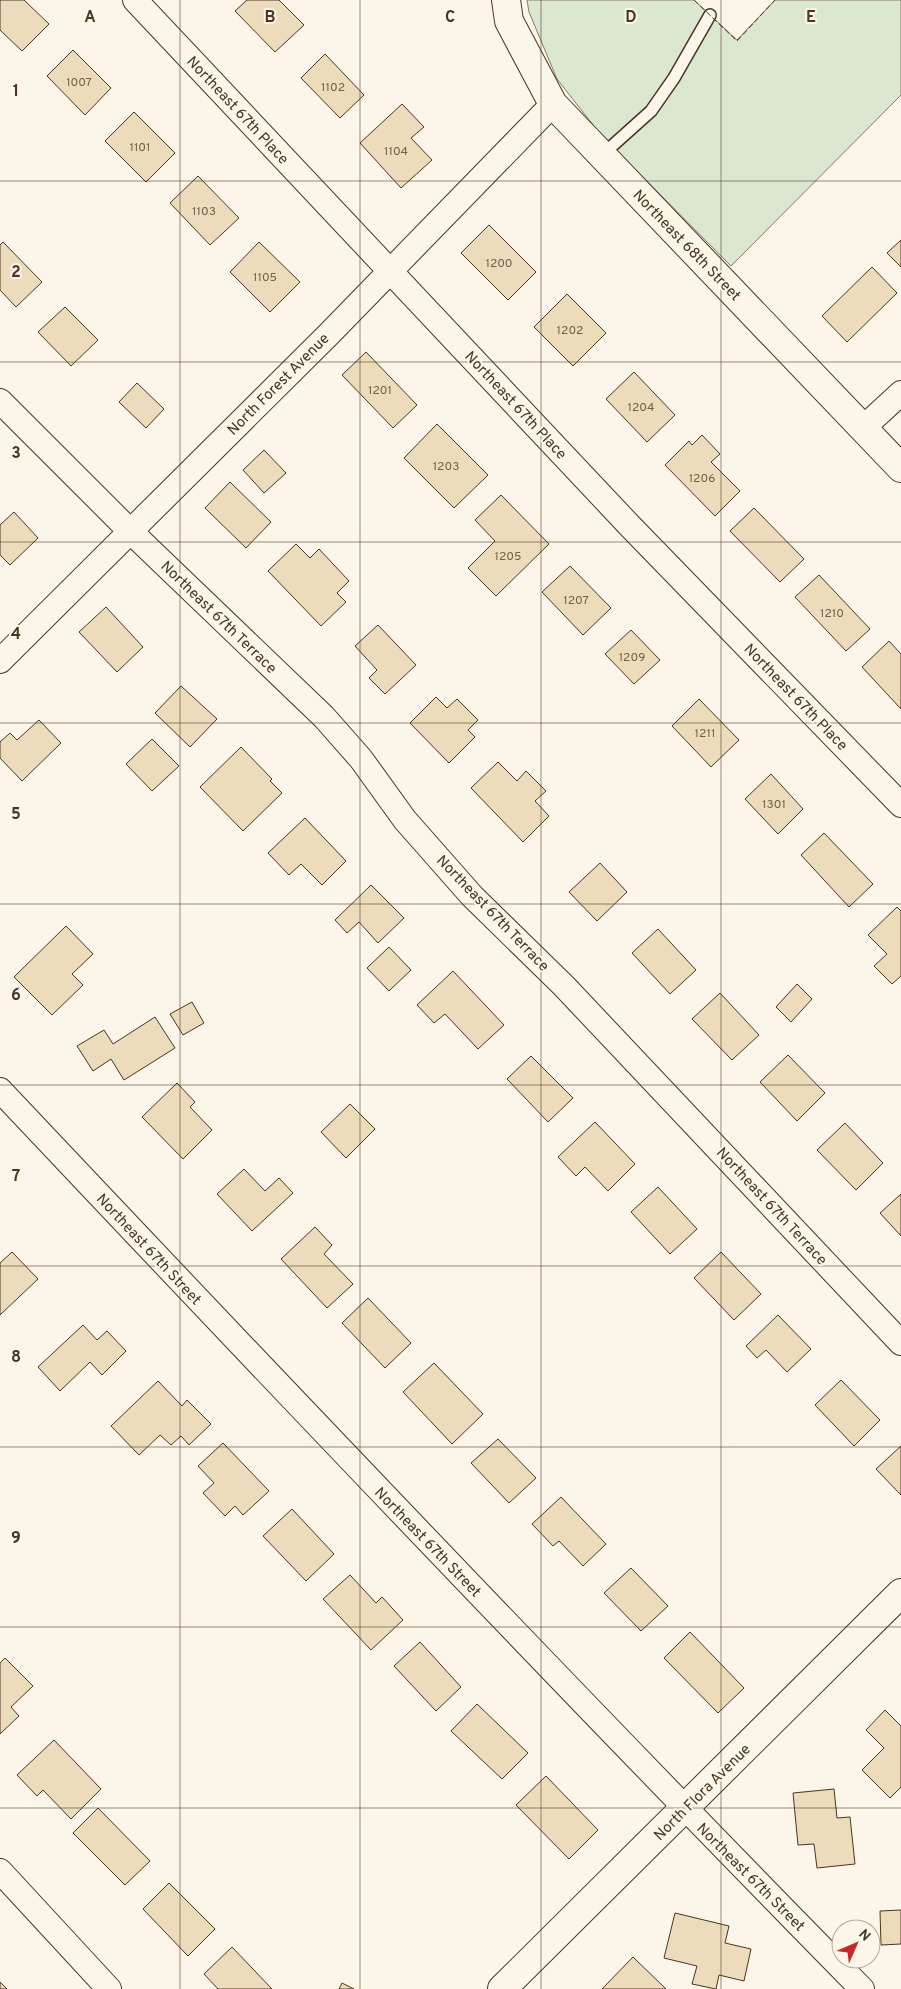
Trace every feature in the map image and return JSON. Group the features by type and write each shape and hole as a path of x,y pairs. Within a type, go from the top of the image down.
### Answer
{"street":[{"name":"Northeast 67th Place","path":"135,0 629,525 901,805"},
{"name":"Northeast 68th Street","path":"506,0 510,21 553,104 901,468"},
{"name":"North Forest Avenue","path":"0,661 390,271 553,104"},
{"path":"863,428 901,393"},
{"name":"Northeast 67th Terrace","path":"0,401 130,531 324,716 362,758 405,820 472,896 564,986 901,1343"},
{"name":"Northeast 67th Street","path":"0,1090 347,1458 684,1809 862,1989"},
{"name":"North Flora Avenue","path":"502,1989 901,1593"},
{"path":"0,1871 109,1989"}],"lane":[{"path":"602,156 651,111 674,78 710,16"}],"green space":[{"path":"527,0 694,0 737,40 775,0 901,0 901,95 731,266 601,135 557,79 529,12"}],"building":[{"path":"0,0 24,0 49,24 22,51 0,30"},
{"path":"247,0 279,0 304,25 275,52 235,11"},
{"path":"73,50 111,88 85,115 47,76"},
{"path":"325,54 364,95 340,118 301,78"},
{"path":"402,104 424,127 411,138 432,160 401,188 360,143"},
{"path":"134,112 175,153 146,182 105,141"},
{"path":"198,176 239,218 210,245 170,203"},
{"path":"489,225 536,272 508,300 461,253"},
{"path":"901,240 901,267 887,253"},
{"path":"3,242 42,282 16,307 0,290 0,245"},
{"path":"259,242 300,282 270,312 230,272"},
{"path":"872,267 897,293 847,342 822,316"},
{"path":"567,294 606,333 573,366 534,327"},
{"path":"65,307 98,340 71,366 38,332"},
{"path":"366,352 417,405 393,428 342,375"},
{"path":"634,372 675,415 647,442 606,399"},
{"path":"137,383 164,409 146,428 119,402"},
{"path":"437,424 488,475 454,508 404,458"},
{"path":"702,435 720,454 711,462 740,491 715,516 665,465 689,441 692,445"},
{"path":"264,450 286,473 264,493 243,470"},
{"path":"230,482 271,522 246,548 205,508"},
{"path":"501,495 549,544 496,596 468,568 495,541 475,520"},
{"path":"754,508 804,559 780,582 730,531"},
{"path":"14,512 38,538 10,565 0,555 0,525"},
{"path":"296,544 310,558 319,549 349,581 337,593 346,602 321,626 268,571"},
{"path":"570,566 611,608 583,635 542,592"},
{"path":"819,575 870,629 846,651 795,597"},
{"path":"106,607 143,647 117,672 79,632"},
{"path":"378,625 416,665 385,694 369,678 377,670 355,646"},
{"path":"631,630 660,660 634,684 605,654"},
{"path":"889,641 901,654 901,709 862,667"},
{"path":"181,686 217,719 190,747 155,713"},
{"path":"436,697 447,708 457,699 478,720 468,730 475,737 449,763 410,723"},
{"path":"699,699 739,740 711,767 672,726"},
{"path":"39,720 61,743 22,781 0,758 0,742 10,733 17,740"},
{"path":"152,739 179,766 152,791 126,764"},
{"path":"241,747 272,779 270,781 282,793 243,831 200,787"},
{"path":"498,762 517,781 526,771 546,791 535,801 549,816 523,842 471,788"},
{"path":"771,774 803,809 778,834 745,799"},
{"path":"305,818 346,861 322,885 301,864 289,875 268,853"},
{"path":"824,833 873,884 849,907 801,855"},
{"path":"600,863 627,892 597,921 569,892"},
{"path":"371,885 404,918 378,943 359,922 347,933 335,920"},
{"path":"897,907 901,911 901,976 892,984 874,966 887,954 868,935"},
{"path":"66,926 93,954 72,974 83,985 52,1015 14,977"},
{"path":"658,929 696,970 670,994 632,953"},
{"path":"389,947 411,970 389,991 367,968"},
{"path":"453,971 504,1025 478,1049 445,1014 434,1023 417,1005"},
{"path":"797,984 812,999 791,1022 776,1007"},
{"path":"720,993 759,1035 732,1060 692,1019"},
{"path":"192,1002 204,1023 183,1035 170,1014"},
{"path":"155,1017 175,1048 124,1080 111,1059 93,1071 77,1046 104,1030 113,1044"},
{"path":"788,1055 825,1093 797,1121 760,1082"},
{"path":"531,1056 573,1098 548,1122 507,1079"},
{"path":"177,1083 195,1102 190,1107 212,1130 183,1159 142,1117"},
{"path":"350,1104 375,1129 346,1158 321,1132"},
{"path":"595,1122 635,1164 608,1191 585,1167 576,1176 558,1157"},
{"path":"845,1123 883,1163 856,1190 817,1150"},
{"path":"244,1169 265,1191 279,1178 293,1193 252,1231 217,1194"},
{"path":"658,1187 697,1229 670,1254 631,1212"},
{"path":"901,1194 901,1236 880,1213"},
{"path":"315,1227 332,1245 324,1254 353,1284 327,1308 281,1259"},
{"path":"12,1252 38,1279 0,1315 0,1263"},
{"path":"721,1252 761,1294 734,1320 694,1278"},
{"path":"368,1298 411,1343 385,1368 342,1323"},
{"path":"778,1315 811,1349 787,1372 766,1350 757,1358 746,1346"},
{"path":"83,1325 97,1340 107,1331 126,1351 102,1375 90,1362 60,1391 38,1367"},
{"path":"434,1363 483,1414 452,1444 403,1392"},
{"path":"841,1380 880,1420 854,1446 815,1405"},
{"path":"158,1381 182,1406 187,1400 211,1424 189,1445 181,1436 171,1445 160,1435 139,1455 111,1426"},
{"path":"498,1439 536,1478 509,1503 471,1463"},
{"path":"223,1443 269,1491 243,1515 235,1506 225,1516 203,1493 214,1483 198,1466"},
{"path":"901,1446 901,1495 876,1469"},
{"path":"561,1497 606,1544 583,1566 559,1541 553,1546 532,1524"},
{"path":"292,1509 334,1554 306,1581 263,1536"},
{"path":"631,1568 668,1606 641,1631 604,1593"},
{"path":"350,1575 376,1603 382,1597 403,1620 371,1650 323,1599"},
{"path":"690,1632 744,1688 718,1713 664,1658"},
{"path":"420,1642 461,1687 436,1711 394,1666"},
{"path":"5,1658 33,1686 11,1707 19,1716 0,1734 0,1663"},
{"path":"477,1704 528,1753 502,1779 451,1731"},
{"path":"885,1710 901,1726 901,1787 890,1798 862,1770 884,1748 866,1730"},
{"path":"54,1740 101,1789 71,1819 43,1790 37,1796 17,1775"},
{"path":"546,1776 598,1830 569,1859 516,1805"},
{"path":"834,1789 837,1818 850,1817 855,1864 817,1868 814,1844 798,1845 793,1793"},
{"path":"98,1808 150,1861 125,1885 73,1833"},
{"path":"169,1883 215,1929 188,1956 143,1909"},
{"path":"901,1910 901,1944 881,1945 880,1911"},
{"path":"675,1913 729,1926 725,1943 751,1949 744,1981 719,1975 716,1989 692,1984 697,1966 664,1958"},
{"path":"232,1947 272,1989 218,1989 204,1974"},
{"path":"633,1957 666,1989 602,1989"},
{"path":"0,1982 7,1989 0,1989"},
{"path":"342,1983 354,1989 339,1989"}],"fence":[{"path":"694,0 737,41 775,0"}]}
